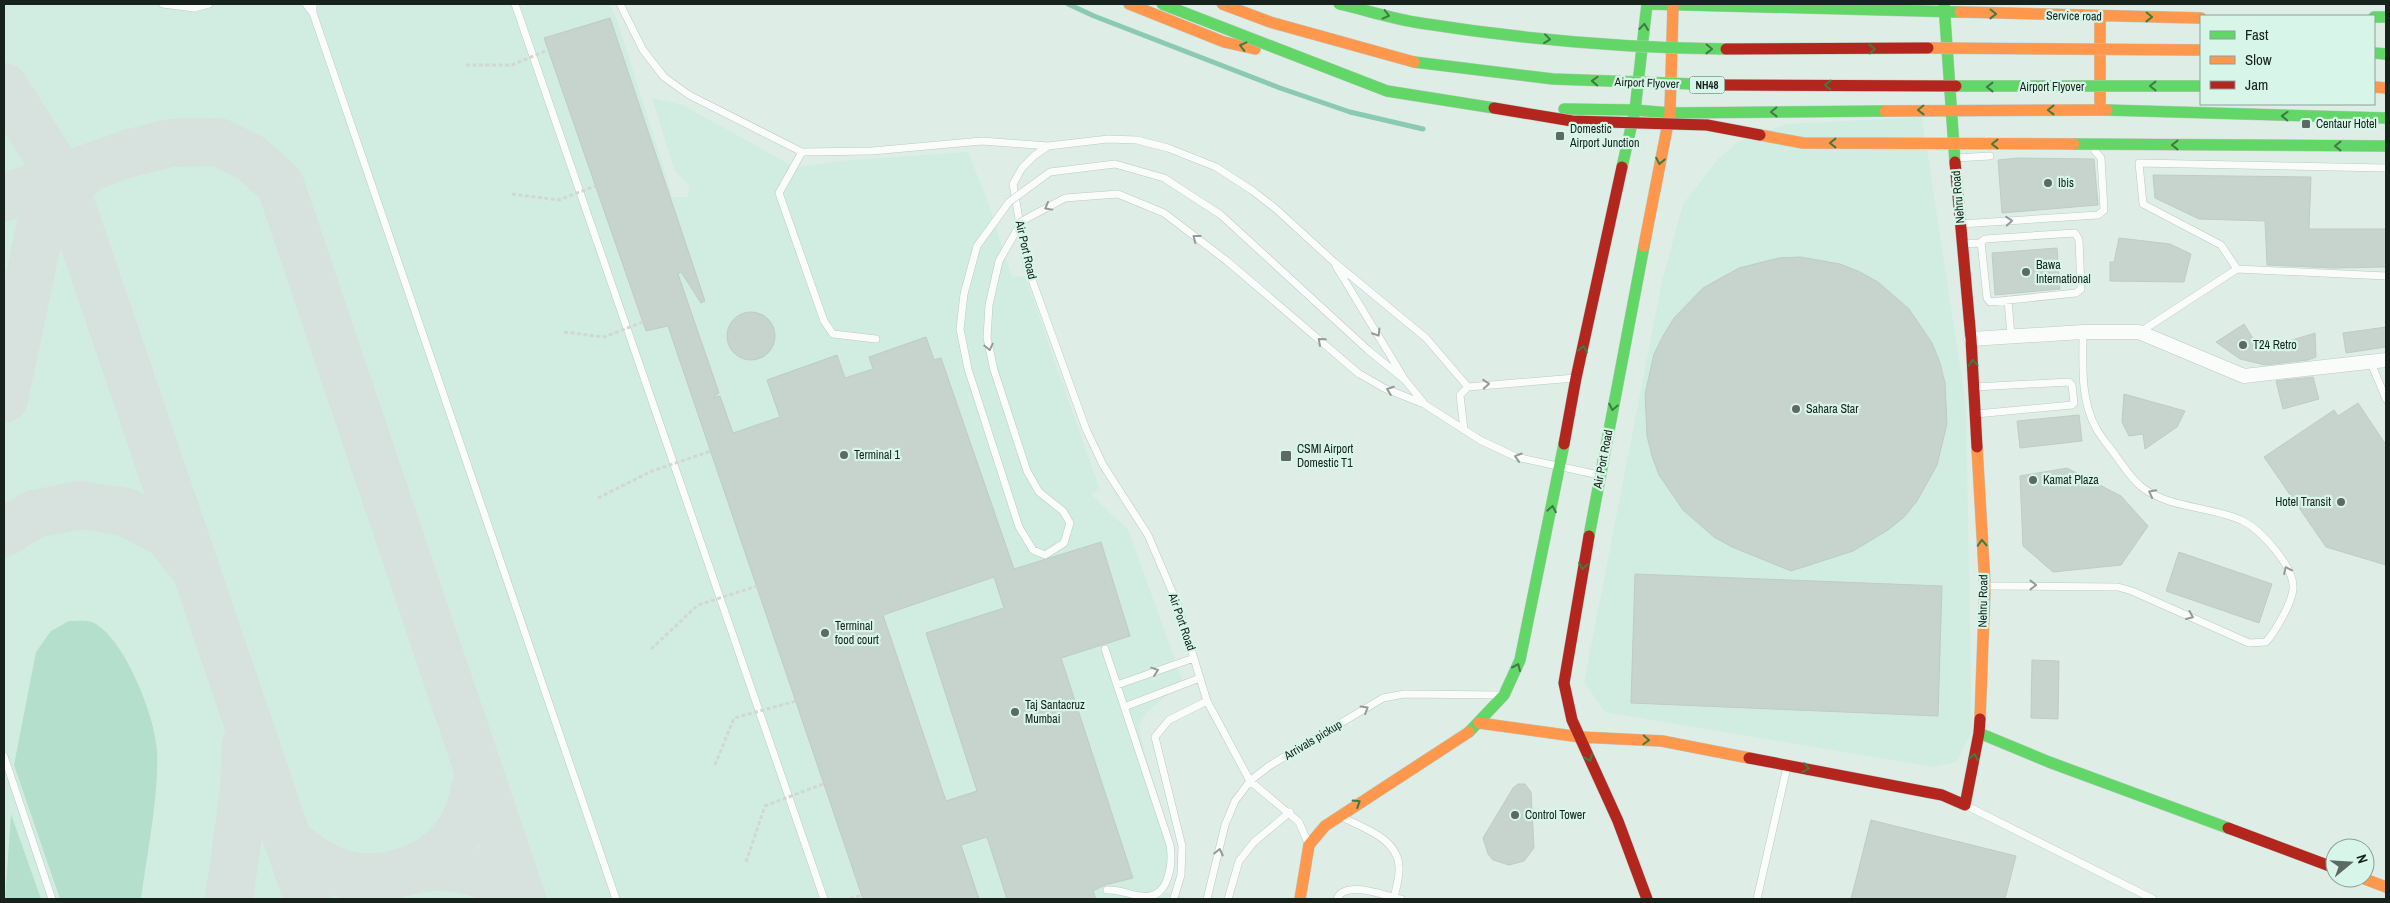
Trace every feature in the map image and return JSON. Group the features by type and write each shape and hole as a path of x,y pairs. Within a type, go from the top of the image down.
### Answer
{"main road":[{"path":"1129,4 1224,42 1404,85 1543,108 1635,110 1670,113 2100,110 2386,118"},
{"path":"1162,4 1387,90 1572,121 1707,125 1803,143 2386,146"},
{"name":"Airport Flyover","path":"1222,4 1270,22 1415,62 1552,79 1691,85 2200,86"},
{"path":"1339,4 1419,23 1555,40 1688,49 1960,48 2200,50"},
{"path":"1300,899 1309,845 1325,826 1338,815 1473,729 1504,695 1520,660 1552,512 1576,378 1635,110 1647,4"},
{"name":"Service road","path":"1647,4 1673,6 1800,5 1944,8 2100,16 2200,18"},
{"name":"Air Port Road","path":"1647,899 1618,821 1572,720 1564,683 1600,476 1670,113 1673,6"},
{"name":"Nehru Road","path":"1944,8 1950,110 1971,339 1984,586 1979,733 1965,805"},
{"path":"2100,16 2100,110"},
{"path":"1479,723 1580,736 1662,741 1942,795 1965,805"},
{"path":"1979,733 2049,762 2325,864"}],"street":[{"path":"1971,339 2083,332 2139,332 2244,376 2386,360"}],"lane":[{"path":"163,4 194,8 210,4"},
{"path":"306,4 313,13"},
{"path":"313,4 313,13 616,899"},
{"path":"514,4 824,899"},
{"path":"620,4 643,50 664,77 689,95 802,152 872,151 982,141 1048,146 1108,139 1137,140 1168,148 1216,167 1268,203 1334,262 1426,338 1468,387"},
{"name":"Air Port Road","path":"1048,146 1034,155 1022,168 1013,184 1027,266 1086,429 1103,465 1148,535 1177,603 1207,700 1250,781 1290,812"},
{"path":"1961,224 2098,215 2104,210 2102,158 2097,153 2092,149 2044,152"},
{"path":"802,152 779,193 824,321 833,334 876,339"},
{"path":"1955,158 1996,156"},
{"path":"2237,269 2221,245 2143,204 2139,163 2386,168"},
{"path":"1406,380 1368,350 1221,215 1164,178 1115,164 1050,172 1009,202 977,246 964,294 960,328 968,369 1019,527 1033,550 1045,555 1064,543 1070,523 1063,511 1039,492 1027,471 994,370 987,338 989,305 999,261 1022,221 1065,198 1118,194 1164,213 1227,261 1358,373 1384,388 1424,404 1480,440 1516,457 1600,476"},
{"path":"1963,244 1981,242 1985,239 2072,233 2078,236 2080,291 1992,302 1988,300 1981,242"},
{"path":"1334,262 1406,380 1424,404"},
{"path":"2139,332 2237,269 2386,276"},
{"path":"2008,300 2010,336"},
{"path":"1984,586 2118,587 2132,591 2249,643 2266,642 2277,630 2293,589 2290,572 2260,532 2243,521 2160,497 2142,488 2130,474 2096,429 2089,412 2084,387 2083,332"},
{"path":"2371,363 2386,399"},
{"path":"1464,430 1460,395 1468,387 1476,384 1576,378"},
{"path":"1974,387 2069,382 2072,385 2074,403 2072,405 1976,414"},
{"path":"1105,649 1171,853 1171,873 1159,892 1151,898 1115,889 1107,890"},
{"path":"1117,685 1194,658"},
{"path":"1124,707 1200,678"},
{"name":"Arrivals pickup","path":"1207,899 1225,825 1235,801 1250,781 1269,766 1383,698 1404,694 1504,695"},
{"path":"1174,898 1181,875 1182,846 1155,737 1169,720 1207,700"},
{"path":"4,756 52,899"},
{"path":"1757,899 1787,764"},
{"path":"1965,805 2153,899"},
{"path":"1228,899 1239,861 1254,842 1290,812 1299,822 1309,845"},
{"path":"1337,899 1342,892 1350,888 1398,898 1400,868 1393,848 1383,838 1338,815"}],"path":[{"path":"466,65 512,65 548,50"},
{"path":"512,194 559,200 595,186"},
{"path":"564,332 604,337 643,322"},
{"path":"598,498 652,471 711,450"},
{"path":"651,649 698,605 756,586"},
{"path":"715,765 734,718 796,701"},
{"path":"746,862 765,806 823,784"},
{"path":"850,899 862,895"}],"shaded area":[{"path":"4,4 610,4 618,23 673,197 688,197 689,185 675,172 652,98 683,105 794,167 851,160 968,152 988,202 1012,277 1025,276 1100,490 1091,494 1128,529 1183,682 1146,713 1139,726 1143,747 1175,850 1161,891 1190,899 4,899"},
{"path":"1922,117 1966,406 1972,731 1956,762 1933,767 1605,712 1584,682 1662,281 1683,204 1718,159 1738,142 1787,124"},
{"path":"69,621 92,622 104,630 116,643 136,679 151,719 157,751 156,787 141,899 60,899 14,765 36,652 51,631"},
{"path":"11,814 41,899 5,899"}],"building":[{"name":"Terminal 1","path":"610,18 705,301 701,303 681,272 678,274 719,393 713,398 720,396 733,433 780,417 767,380 837,355 845,378 873,369 869,357 926,337 934,360 941,358 1014,569 1101,542 1130,636 1061,658 1133,878 1105,885 1093,891 1096,899 1007,899 987,837 961,845 979,899 863,899 668,326 646,331 544,38","holes":["994,577 1004,608 926,633 977,791 946,801 883,615"]},
{"name":"Ibis","path":"2018,158 2094,159 2098,205 2002,213 1998,160"},
{"path":"2153,175 2311,177 2309,229 2386,229 2386,267 2333,268 2267,265 2265,221 2199,219 2155,198"},
{"path":"2119,238 2170,244 2191,254 2184,282 2110,281 2110,262 2114,262"},
{"name":"Bawa International","path":"2057,248 2060,289 1995,295 1992,253"},
{"name":"Sahara Star","path":"1800,257 1840,264 1860,272 1878,282 1909,309 1932,343 1940,363 1945,383 1947,424 1937,465 1917,501 1904,517 1888,530 1853,551 1791,571 1732,547 1714,537 1683,510 1659,475 1652,456 1647,436 1645,394 1654,354 1663,336 1674,318 1703,288 1739,268 1779,258"},
{"path":"746,312 756,312 768,319 775,331 775,341 768,353 756,360 746,360 738,356 731,349 727,341 727,331 731,323 738,316"},
{"path":"2244,324 2254,340 2270,347 2315,333 2316,357 2308,360 2265,365 2240,359 2216,342"},
{"path":"2386,327 2386,347 2346,353 2343,333"},
{"path":"2313,377 2319,399 2283,409 2276,381"},
{"path":"2124,394 2185,411 2177,427 2145,449 2143,434 2129,436 2122,422"},
{"name":"Hotel Transit","path":"2358,403 2386,445 2386,565 2326,547 2264,457 2334,410 2338,416"},
{"path":"2079,415 2082,441 2020,448 2017,421"},
{"path":"2067,468 2121,496 2148,526 2121,565 2053,572 2023,546 2020,476"},
{"path":"2179,552 2272,584 2259,623 2166,591"},
{"path":"1635,574 1942,586 1938,716 1631,703"},
{"path":"2032,660 2059,661 2058,719 2031,718"},
{"name":"Control Tower","path":"1518,784 1525,784 1531,792 1534,848 1524,861 1509,865 1493,860 1488,854 1483,838 1513,788"},
{"path":"1871,820 2016,856 2005,899 1851,899"}],"waterway":[{"path":"1068,4 1094,16 1280,88 1350,112 1423,129"}],"taxiway":[{"path":"4,87 62,178 308,899"},
{"path":"4,198 130,153 171,143 219,142 251,158 280,184 522,899"},
{"path":"4,399 41,224 59,197 82,174"},
{"path":"4,533 34,514 80,505 126,512 167,534 191,564"},
{"path":"229,899 244,791 246,744"},
{"path":"289,842 324,866 349,875 368,877 388,876 407,871 425,863 441,852 454,838 467,816 479,774"},
{"path":"405,872 420,868 449,867 491,877 518,888"}],"traffic: fast":[{"path":"1162,4 1387,91 1494,108"},
{"path":"1339,4 1410,21 1496,34 1611,45 1726,49"},
{"path":"1622,167 1635,110 1647,4"},
{"path":"1648,4 1960,12"},
{"path":"1944,4 1955,162"},
{"path":"2375,17 2386,17"},
{"path":"2375,53 2386,54"},
{"path":"1414,62 1553,79 1723,85"},
{"path":"1956,86 2200,86"},
{"path":"1564,109 1635,110 1670,113 1885,111"},
{"path":"2107,110 2386,118"},
{"path":"2074,144 2386,146"},
{"path":"1589,536 1644,246"},
{"path":"1469,732 1504,695 1520,660 1564,444"},
{"path":"1979,733 2049,762 2228,828"}],"traffic: slow":[{"path":"1129,4 1224,42 1255,49"},
{"path":"1222,4 1270,22 1414,62"},
{"path":"1644,246 1670,113 1673,6"},
{"path":"1960,12 2200,18"},
{"path":"2100,16 2100,102"},
{"path":"1928,48 2200,50"},
{"path":"2375,87 2386,88"},
{"path":"1885,111 2107,110"},
{"path":"1760,135 1803,143 2074,144"},
{"path":"1977,447 1985,586 1980,719"},
{"path":"1479,723 1580,737 1662,741 1749,758"},
{"path":"1300,899 1309,845 1325,826 1469,732"},
{"path":"2375,883 2386,887"}],"traffic: jam":[{"path":"1726,49 1928,48"},
{"path":"1723,85 1956,86"},
{"path":"1494,108 1572,121 1707,125 1760,135"},
{"path":"1955,162 1971,339 1977,447"},
{"path":"1564,444 1576,378 1622,167"},
{"path":"1589,536 1564,683 1572,720 1618,821 1647,899"},
{"path":"1749,758 1942,795 1965,805 1980,719"},
{"path":"2228,828 2325,864"}],"place":[{"name":"Centaur Hotel","path":"2306,124"},
{"name":"Domestic Airport Junction","path":"1560,136"},
{"name":"Ibis","path":"2048,183"},
{"name":"Bawa International","path":"2026,272"},
{"name":"T24 Retro","path":"2243,345"},
{"name":"Sahara Star","path":"1796,409"},
{"name":"Terminal 1","path":"844,455"},
{"name":"CSMI Airport Domestic T1","path":"1286,456"},
{"name":"Kamat Plaza","path":"2033,480"},
{"name":"Hotel Transit","path":"2341,502"},
{"name":"Terminal food court","path":"825,633"},
{"name":"Taj Santacruz Mumbai","path":"1015,712"},
{"name":"Control Tower","path":"1515,815"}]}
